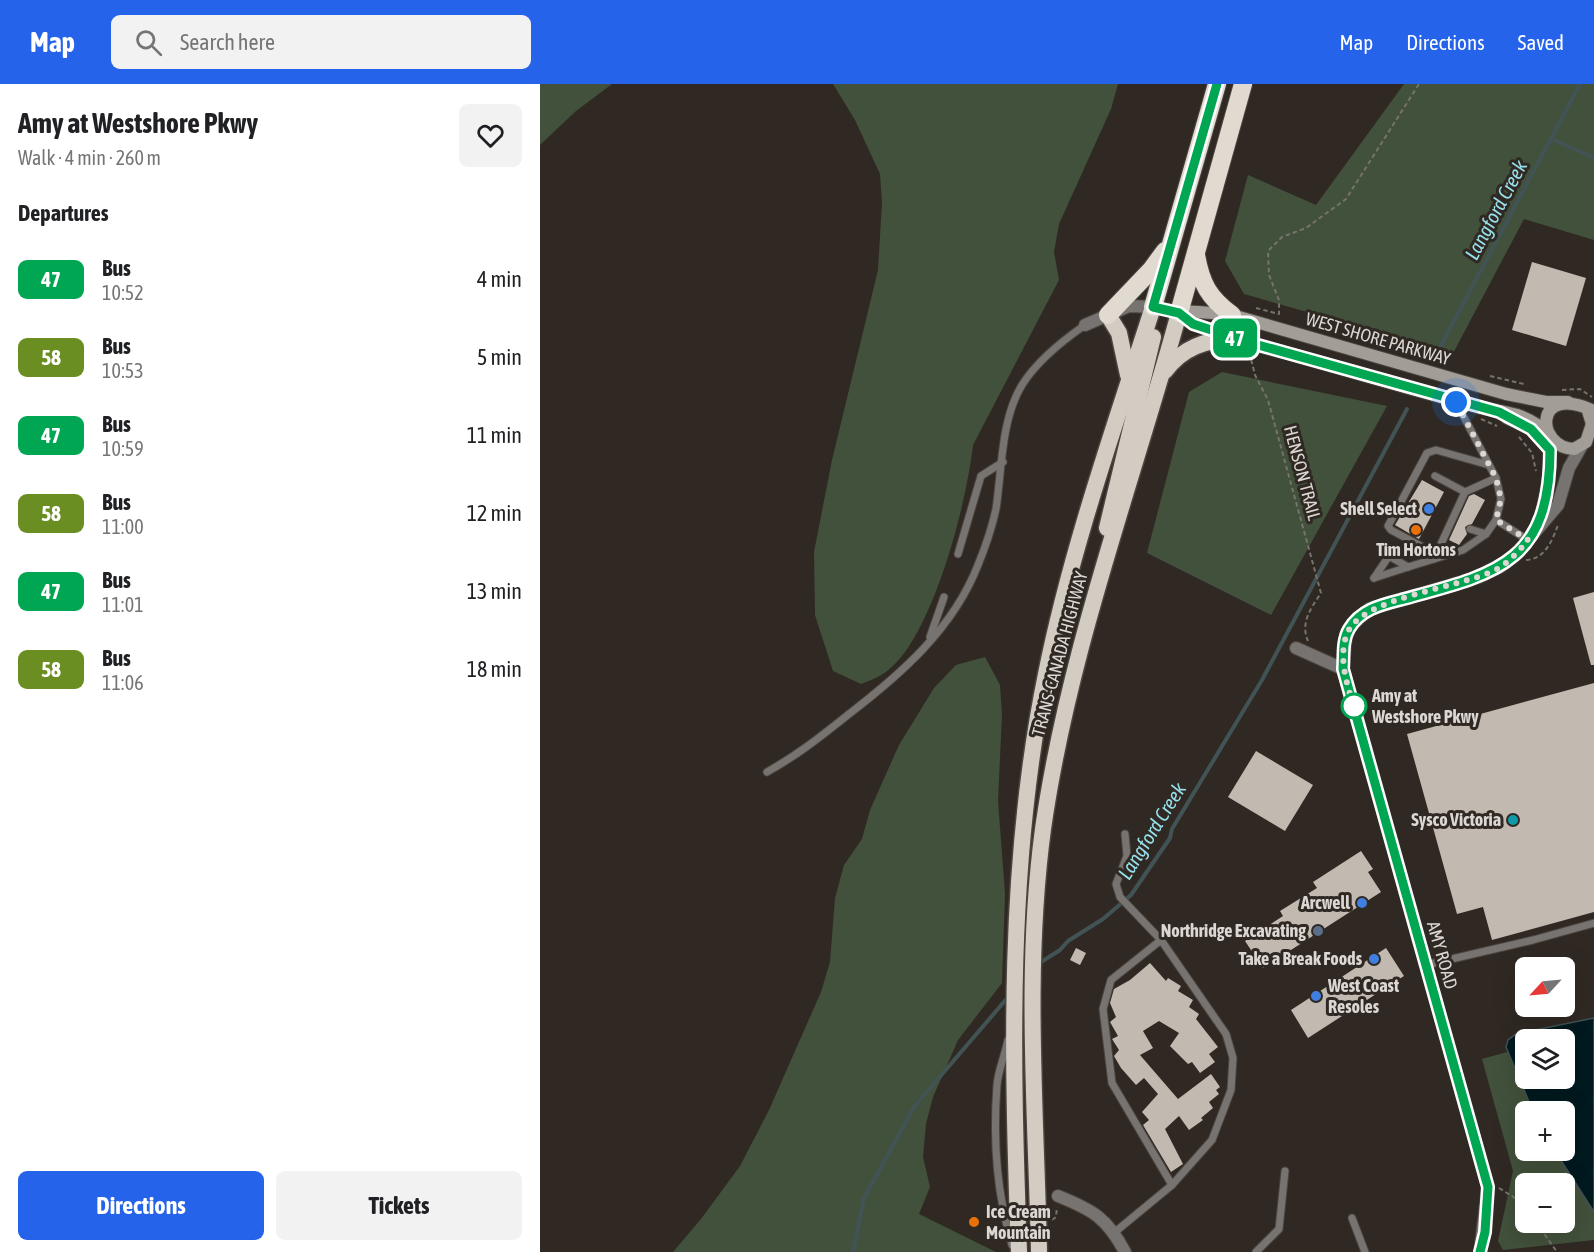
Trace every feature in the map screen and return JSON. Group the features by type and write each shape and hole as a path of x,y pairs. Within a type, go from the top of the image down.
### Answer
{"highway":[{"name":"TRANS-CANADA HIGHWAY","path":"1019,1252 1013,1023 1023,839 1045,675 1076,557 1175,234 1217,84"},
{"name":"TRANS-CANADA HIGHWAY","path":"1039,1252 1031,987 1035,905 1055,754 1068,696 1108,553 1161,376 1243,84"},
{"path":"1129,382 1126,357 1119,333 1108,315 1151,270 1175,234"},
{"path":"1196,251 1203,286 1214,302 1232,315"},
{"path":"1108,553 1109,513 1150,354 1153,336 1153,307"},
{"path":"1161,376 1175,358 1192,346 1202,342 1234,337"},
{"path":"1028,1252 1025,1065 1031,987"}],"main road":[{"name":"WEST SHORE PARKWAY","path":"1153,307 1179,313 1198,310 1232,315 1506,394 1546,402 1568,402"},
{"name":"WEST SHORE PARKWAY","path":"1179,313 1193,324 1234,337 1456,402 1526,417 1550,435"},
{"path":"1581,447 1589,438 1592,412 1568,402 1557,404 1549,411 1547,422 1550,435 1563,447 1581,447 1594,446"},
{"path":"1499,412 1531,429 1550,450"}],"street":[{"path":"1085,325 1129,306 1153,307"},
{"name":"AMY ROAD","path":"1540,524 1549,477 1550,435"},
{"name":"AMY ROAD","path":"1480,1252 1488,1187 1343,669 1346,634 1361,615 1379,606 1479,578 1500,567 1528,540 1558,505 1569,468 1581,447"},
{"path":"1296,648 1343,669"},
{"path":"1058,1196 1090,1209 1115,1232 1125,1252"}],"lane":[{"path":"767,772 803,752 912,662 953,614 978,566 995,512 1010,412 1022,385 1051,352 1085,325"},
{"path":"1408,567 1389,556 1374,578 1462,550 1486,534 1496,520 1501,499 1496,478 1456,402"},
{"path":"1435,557 1388,526 1427,453 1436,450 1489,465"},
{"path":"958,554 981,476 1003,462"},
{"path":"1435,476 1465,492"},
{"path":"1435,557 1465,492 1496,478"},
{"path":"1496,520 1528,540"},
{"path":"1470,529 1486,534"},
{"path":"928,643 944,597"},
{"path":"1115,1232 1172,1185 1212,1140 1231,1090 1233,1058 1226,1034 1161,940 1120,897 1116,884 1127,856 1125,834"},
{"path":"1426,965 1594,923"},
{"path":"1161,940 1111,980 1103,1009 1112,1083 1172,1185"},
{"path":"1013,1023 997,1084 997,1108 1002,1212 1014,1252"},
{"path":"1256,1252 1279,1229 1285,1171"},
{"path":"1352,1218 1365,1252"}],"path":[{"path":"1251,307 1279,314 1279,300 1269,275 1268,251 1282,237 1306,228 1346,200 1419,84"},
{"name":"HENSON TRAIL","path":"1220,354 1251,359 1255,375 1268,400 1321,593 1307,614 1305,624 1305,634 1314,656"},
{"path":"1491,375 1529,386"},
{"path":"1556,391 1580,388 1592,412"},
{"path":"1519,437 1532,453 1536,480"},
{"path":"1488,1187 1506,1192 1515,1201"},
{"path":"1544,1233 1557,1252"}],"green space":[{"path":"540,84 612,84 576,111 540,145"},
{"path":"833,84 1118,84 1111,109 1059,224 1054,252 1059,280 973,445 955,532 933,600 919,630 903,655 886,672 861,684 833,671 815,615 814,552 832,460 878,270 882,203 880,174 855,120"},
{"path":"1404,84 1594,84 1594,240 1524,219 1450,359 1420,344 1244,294 1225,261 1248,175 1316,205"},
{"path":"1222,372 1387,406 1271,615 1147,553 1189,392"},
{"path":"985,657 1000,685 1002,714 998,801 1005,894 1002,983 958,1040 933,1097 926,1124 923,1157 930,1187 919,1214 996,1252 673,1252 701,1219 740,1166 769,1110 821,992 830,962 835,898 844,865 862,839 870,810 899,745 934,688 956,665"},
{"path":"1594,1028 1594,1240 1503,1250 1498,1241 1513,1171 1482,1059 1515,1050 1515,1089 1575,1089 1575,1036"}],"water":[{"path":"1594,1018 1594,1212 1575,1182 1575,1173 1569,1173 1561,1161 1575,1161 1575,1101 1529,1101 1524,1089 1575,1089 1575,1029 1540,1029"},
{"path":"1515,1035 1515,1068 1506,1047 1508,1040"}],"building":[{"path":"1532,262 1586,278 1566,346 1512,330"},
{"path":"1422,480 1444,492 1419,539 1395,525"},
{"path":"1474,494 1485,500 1472,524 1465,527 1467,534 1459,545 1449,540 1469,496"},
{"path":"1594,592 1594,665 1591,665 1573,598"},
{"name":"Sysco Victoria","path":"1594,683 1594,912 1492,940 1483,907 1457,914 1407,734"},
{"path":"1256,751 1313,785 1285,831 1228,797"},
{"path":"1361,851 1373,869 1368,872 1381,892 1263,968 1245,941 1283,916 1280,911 1317,888 1313,882"},
{"path":"1076,948 1086,953 1080,965 1070,960"},
{"path":"1386,948 1404,976 1308,1038 1291,1010"},
{"path":"1150,963 1166,981 1168,978 1181,986 1178,991 1193,1000 1189,1007 1199,1014 1196,1019 1218,1047 1209,1054 1215,1062 1200,1073 1192,1062 1188,1064 1170,1046 1179,1033 1159,1021 1143,1031 1153,1048 1140,1055 1178,1099 1211,1074 1220,1087 1216,1090 1219,1094 1209,1102 1213,1108 1201,1118 1203,1120 1189,1130 1179,1116 1165,1129 1183,1164 1171,1172 1143,1125 1149,1120 1142,1112 1158,1094 1144,1078 1136,1085 1121,1068 1114,1056 1119,1050 1112,1039 1118,1036 1110,1022 1116,1017 1110,1003 1114,989 1130,980"}],"waterway":[{"name":"Langford Creek","path":"1438,351 1580,84"},
{"path":"1552,139 1594,158"},
{"name":"Langford Creek","path":"1038,964 1060,950 1068,941 1103,919 1131,895 1170,838 1172,829 1262,680 1407,409"},
{"name":"Langford Creek","path":"853,1252 864,1198 914,1107 1009,996"}],"bus line":[{"name":"47","path":"1217,84 1153,307 1179,313 1193,324 1251,343 1499,412 1531,429 1550,450 1549,477 1540,524 1518,552 1500,567 1479,578 1369,609 1351,626 1346,634 1344,646 1343,669 1488,1187 1485,1232 1480,1252"}],"place":[{"name":"Shell Select","path":"1429,509"},
{"name":"Tim Hortons","path":"1416,530"},
{"name":"Amy at Westshore Pkwy","path":"1354,706"},
{"name":"Sysco Victoria","path":"1513,820"},
{"name":"Arcwell","path":"1362,903"},
{"name":"Northridge Excavating","path":"1318,931"},
{"name":"Take a Break Foods","path":"1374,959"},
{"name":"West Coast Resoles","path":"1316,996"},
{"name":"Ice Cream Mountain","path":"974,1222"}],"route":[{"path":"1354,706 1356,715 1343,669 1344,646 1346,634 1361,615 1369,609 1479,578 1500,567 1528,540 1496,520 1501,499 1496,478 1456,402"}]}
